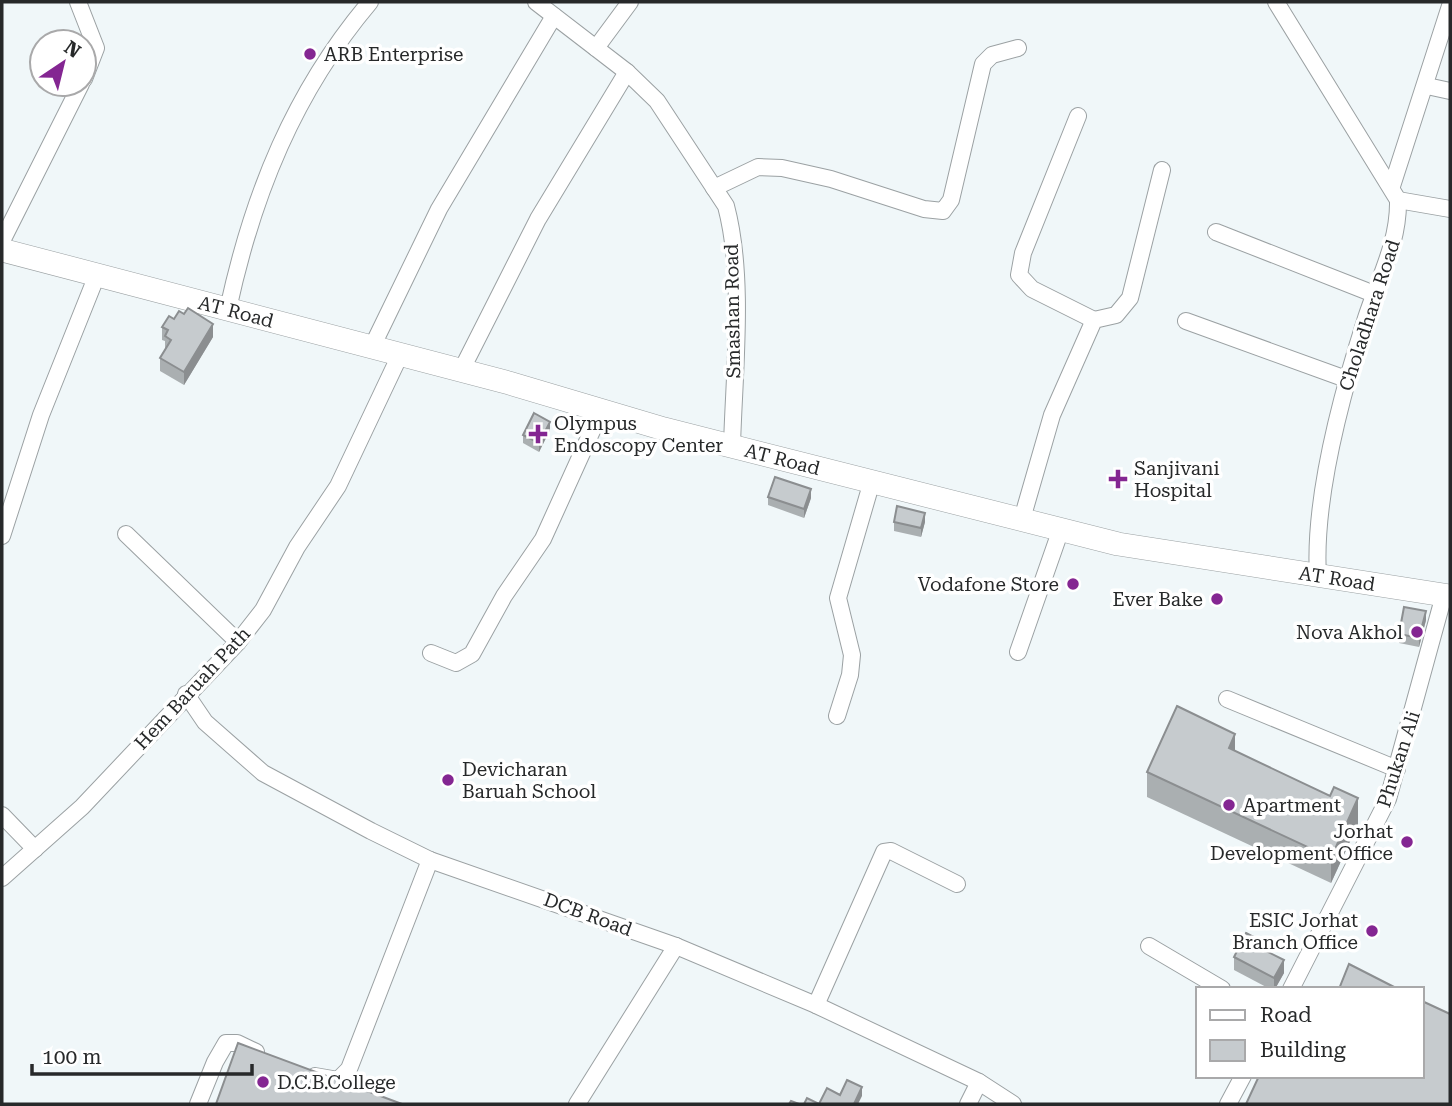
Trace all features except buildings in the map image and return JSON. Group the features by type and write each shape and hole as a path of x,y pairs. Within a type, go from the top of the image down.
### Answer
{"highway":[{"name":"AT Road","path":"2,250 372,347 732,446 1118,544 1447,596"}],"street":[{"path":"78,2 88,28"},
{"path":"229,309 239,261 282,138 302,97 370,2"},
{"name":"Smashan Road","path":"536,2 627,72 657,101 726,206 734,275 732,446"},
{"path":"596,48 630,2"},
{"path":"1276,2 1395,193 1450,209"},
{"name":"Choladhara Road","path":"1318,576 1317,550 1327,478 1346,379 1392,247 1399,218 1395,193 1450,6"},
{"path":"372,347 439,209 554,16"},
{"path":"714,188 758,167 782,168 831,179 924,209 943,211 951,200 983,64 992,55 1018,48"},
{"path":"461,371 538,219 627,72"},
{"path":"1427,86 1450,91"},
{"path":"2,241 74,98"},
{"path":"1078,116 1023,253 1019,275 1032,289 1094,320 1115,315 1130,298 1162,170"},
{"path":"1216,232 1374,294"},
{"path":"2,536 41,415 97,275"},
{"path":"1022,519 1052,415 1094,320"},
{"path":"1186,321 1346,379"},
{"name":"Hem Baruah Path","path":"2,877 82,807 186,694 239,642 262,610 298,547 338,486 400,355"},
{"path":"431,653 456,663 472,654 504,596 543,539 601,411"},
{"path":"837,716 850,676 852,655 838,598 872,481"},
{"path":"1018,652 1061,529"},
{"path":"126,534 239,642"},
{"name":"Phukan Ali","path":"1293,987 1388,799 1447,596"},
{"name":"DCB Road","path":"186,694 205,722 263,773 430,860 676,946 816,1005 979,1082 1013,1104"},
{"path":"1227,699 1396,769"},
{"path":"2,815 35,849"},
{"path":"816,1005 884,852 891,851 957,884"},
{"path":"303,1072 326,1080 338,1080 349,1069 430,860"},
{"path":"577,1104 676,946"},
{"path":"1149,946 1219,987"},
{"path":"198,1104 226,1043 237,1043 269,1058"},
{"path":"1228,1104 1242,1078"},
{"path":"968,1104 979,1082"}],"place":[{"name":"ARB Enterprise","path":"310,54"},
{"name":"Olympus Endoscopy Center","path":"538,434"},
{"name":"Sanjivani Hospital","path":"1118,479"},
{"name":"Vodafone Store","path":"1073,584"},
{"name":"Ever Bake","path":"1217,599"},
{"name":"Nova Akhol","path":"1417,632"},
{"name":"Devicharan Baruah School","path":"448,780"},
{"name":"Apartment","path":"1229,805"},
{"name":"Jorhat Development Office","path":"1407,842"},
{"name":"ESIC Jorhat Branch Office","path":"1372,931"},
{"name":"D.C.B.College","path":"263,1082"}]}
